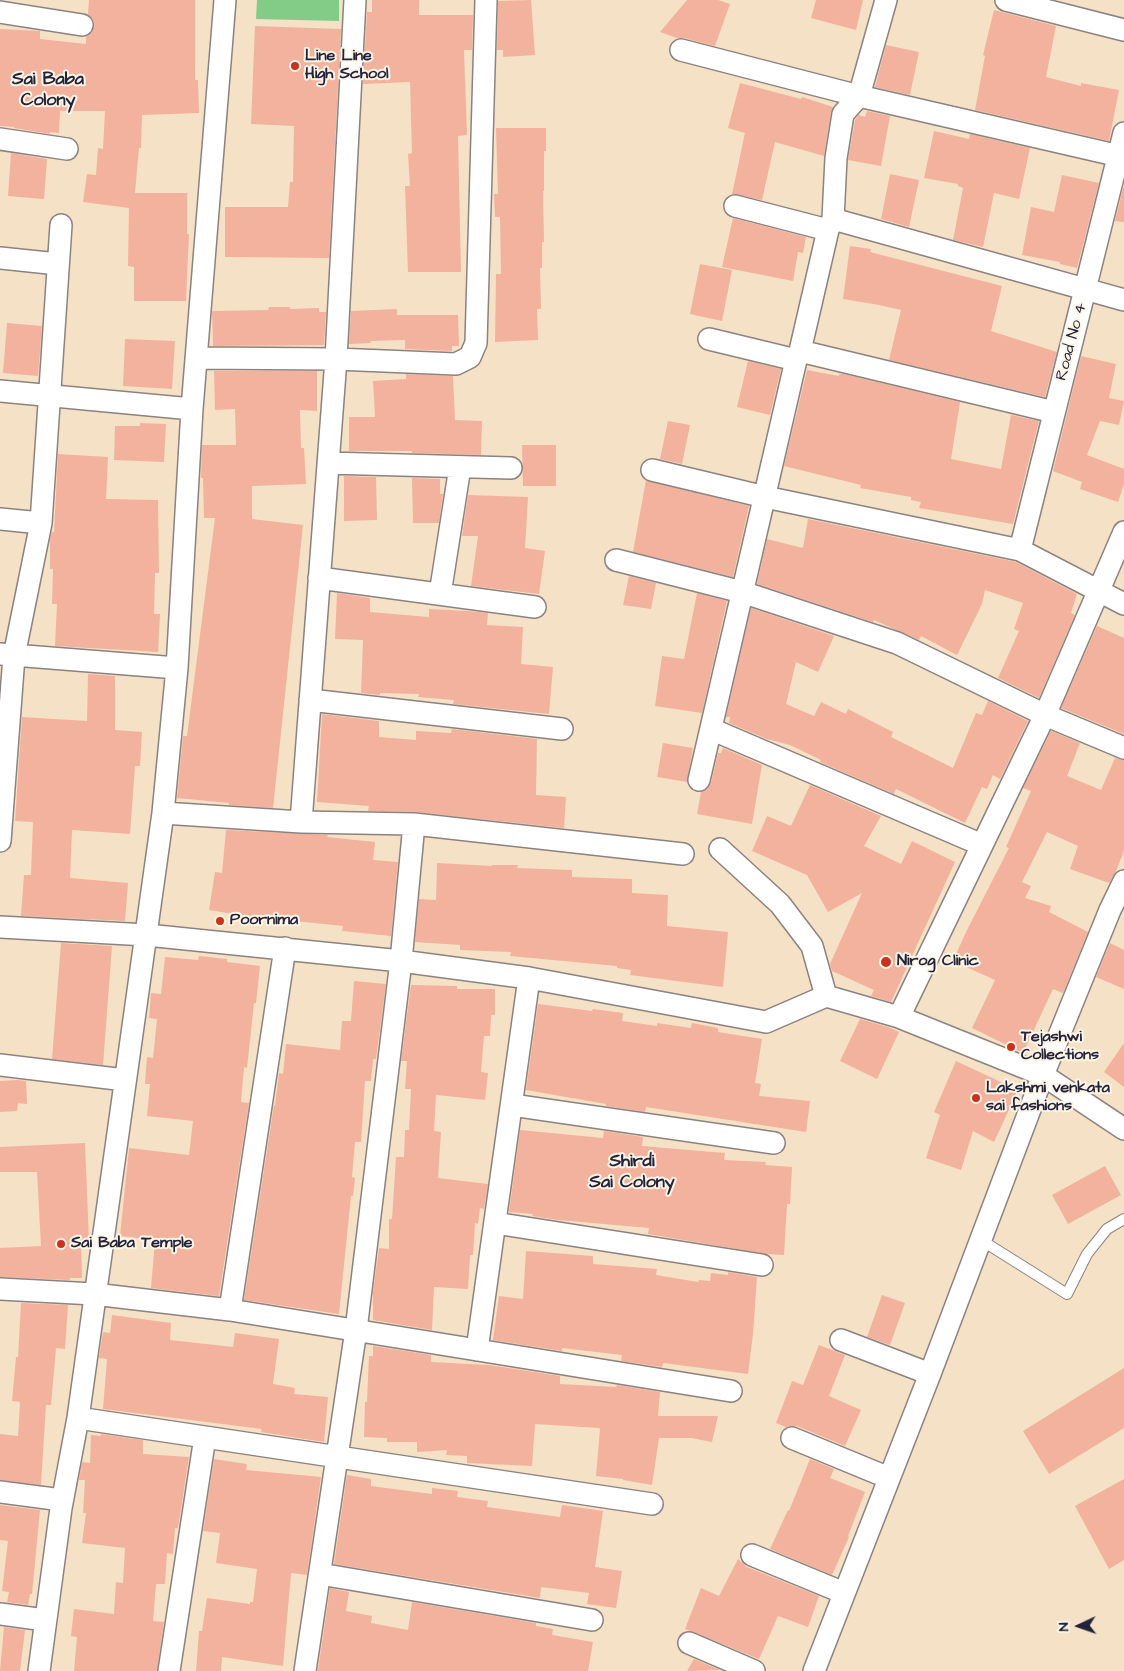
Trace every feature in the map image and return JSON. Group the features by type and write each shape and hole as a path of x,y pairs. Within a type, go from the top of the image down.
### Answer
{"street":[{"path":"39,1671 62,1500 78,1418 94,1294 164,813 177,668 192,409 225,0"},
{"path":"301,822 336,359 355,0"},
{"path":"196,358 336,359 456,364 470,357 476,343 486,0"},
{"path":"699,780 798,356 831,225 836,158 843,114 859,96 886,0"},
{"path":"1006,0 1124,30"},
{"path":"0,12 82,25"},
{"path":"681,50 859,96 1121,157"},
{"name":"Road No 4","path":"1020,550 1121,157 1124,133"},
{"path":"0,139 67,149"},
{"path":"735,206 831,225 1124,300"},
{"path":"0,842 7,655 41,523 61,225"},
{"path":"0,258 58,264"},
{"path":"709,339 798,356 1054,412"},
{"path":"0,391 192,409"},
{"path":"328,463 511,468"},
{"path":"440,594 460,467"},
{"path":"652,470 765,497 1020,550 1124,604"},
{"path":"0,519 41,523"},
{"path":"899,1017 1045,715 1124,532"},
{"path":"616,560 742,592 897,643 1045,715 1124,748"},
{"path":"319,578 535,607"},
{"path":"7,655 177,668"},
{"path":"310,700 562,729"},
{"path":"711,729 982,845"},
{"path":"164,813 301,822 414,824 683,854"},
{"path":"305,1671 356,1330 401,961 414,824"},
{"path":"720,849 780,904 812,946 826,996"},
{"path":"814,1671 1044,1075 1110,910 1124,881"},
{"path":"0,927 147,935 401,961 530,978 766,1022 826,996 899,1017 1044,1075 1124,1129"},
{"path":"230,1310 285,948"},
{"path":"477,1350 530,978"},
{"path":"0,1065 125,1080"},
{"path":"512,1105 774,1143"},
{"path":"495,1224 762,1265"},
{"path":"0,1289 94,1294 230,1310 731,1391"},
{"path":"840,1340 930,1374"},
{"path":"78,1418 652,1504"},
{"path":"169,1671 205,1437"},
{"path":"792,1438 889,1478"},
{"path":"0,1492 62,1500"},
{"path":"752,1555 844,1593"},
{"path":"320,1574 592,1620"},
{"path":"0,1614 45,1620"},
{"path":"689,1643 754,1671"}],"lane":[{"path":"981,1240 1066,1294 1086,1254 1107,1229 1124,1219"}],"green space":[{"path":"257,0 339,0 339,21 256,19"}],"building":[{"path":"89,0 195,0 195,80 198,80 199,113 142,115 141,148 139,148 135,193 187,193 187,234 189,234 186,301 134,301 134,267 128,266 129,208 83,202 87,174 96,175 98,148 103,149 105,111 60,111 59,133 50,132 50,134 0,126 0,29 40,31 40,39 86,44 86,37 92,32 94,26 93,20 88,14"},
{"path":"372,0 419,0 419,15 473,15 472,50 464,50 467,135 458,136 461,272 408,272 405,186 410,186 408,154 412,153 410,82 363,84 367,12 372,12"},
{"path":"531,0 535,55 503,57 503,50 497,50 498,1"},
{"path":"687,0 718,0 730,4 715,46 677,38 660,32"},
{"path":"816,0 863,0 856,30 811,18"},
{"path":"994,10 1056,26 1046,77 1081,86 1081,83 1119,90 1109,141 975,110 985,56 983,55"},
{"path":"255,26 341,29 329,258 225,257 225,207 288,207 290,182 293,182 294,126 251,124"},
{"path":"886,45 919,52 910,95 875,87"},
{"path":"740,83 801,99 802,97 833,107 824,156 775,142 762,200 732,194 745,133 728,128"},
{"path":"867,111 890,116 881,166 848,160 855,120 859,115 865,117"},
{"path":"496,128 546,128 543,191 544,242 542,242 542,268 540,268 541,309 537,309 538,340 495,342 496,274 501,274 500,217 495,217 494,194 498,194"},
{"path":"934,131 969,139 970,134 1030,148 1019,199 994,193 983,247 953,240 963,188 958,186 958,184 924,178"},
{"path":"11,153 47,159 44,199 8,196"},
{"path":"890,174 919,180 909,227 881,219"},
{"path":"1062,175 1099,183 1077,268 1060,264 1060,262 1022,255 1031,207 1054,212"},
{"path":"1124,188 1124,222 1115,221"},
{"path":"733,218 806,237 803,253 798,252 793,281 722,267"},
{"path":"850,246 871,249 870,252 1002,286 991,331 1057,352 1045,397 889,360 901,310 843,299"},
{"path":"700,264 732,270 722,321 690,314"},
{"path":"269,307 290,307 290,309 319,308 319,312 326,312 324,345 213,346 212,311 268,310"},
{"path":"397,309 397,315 458,315 459,346 452,346 452,351 405,349 405,340 349,344 351,311"},
{"path":"7,323 42,326 38,376 3,373"},
{"path":"125,339 175,341 172,389 123,386"},
{"path":"1081,356 1116,364 1109,398 1124,401 1119,425 1100,421 1087,455 1124,469 1124,484 1118,502 1080,489 1082,482 1053,471"},
{"path":"748,361 781,369 770,415 737,407"},
{"path":"807,370 839,376 839,374 844,374 960,402 951,459 1001,469 1011,415 1039,421 1013,524 919,508 921,502 911,500 911,497 860,488 861,485 784,466"},
{"path":"214,371 317,371 317,411 300,410 301,448 304,448 306,484 252,486 252,519 303,525 273,808 229,805 229,803 177,798 183,736 187,736 215,518 204,518 203,478 201,478 202,445 236,445 235,409 215,410"},
{"path":"406,374 453,376 455,420 482,421 481,455 412,453 412,451 349,451 349,417 375,417 373,381 406,379"},
{"path":"668,421 690,425 682,464 660,459"},
{"path":"140,423 166,424 164,462 114,460 115,426 140,426"},
{"path":"522,445 556,445 556,486 523,486"},
{"path":"58,454 108,457 106,499 158,500 159,573 155,573 154,614 160,614 158,652 55,646 57,604 52,604 53,569 50,569 50,540 52,532 54,532"},
{"path":"344,476 376,477 377,520 344,521"},
{"path":"412,478 440,479 440,494 443,494 439,523 413,523"},
{"path":"646,480 749,506 733,577 633,552"},
{"path":"468,495 528,497 525,548 545,551 539,594 471,586 478,536 462,536"},
{"path":"808,519 1016,562 1077,594 1071,613 1075,615 1039,698 998,678 1019,631 1014,629 1023,603 985,590 982,604 957,655 921,636 919,640 874,620 873,622 757,584 767,539 803,548"},
{"path":"629,576 656,583 651,609 623,605"},
{"path":"337,593 370,598 370,612 429,617 429,609 468,611 488,613 487,625 523,627 521,664 553,667 549,714 453,704 454,700 418,697 419,694 380,693 380,695 361,693 363,640 335,639"},
{"path":"697,593 727,601 702,713 655,706 662,656 684,659"},
{"path":"751,608 834,636 818,672 796,662 786,704 814,716 821,702 846,714 848,709 893,732 891,737 953,768 976,713 982,715 988,701 1028,721 1000,779 993,775 987,789 982,787 965,823 896,789 894,794 820,762 821,760 790,745 767,739 729,723 730,717 726,717"},
{"path":"1097,626 1124,638 1124,734 1061,708"},
{"path":"88,674 115,676 115,730 142,732 140,766 135,766 130,834 72,830 70,878 128,883 125,921 21,916 24,875 31,875 33,822 15,821 22,717 87,721"},
{"path":"322,714 379,721 379,737 416,740 416,731 451,733 452,729 537,739 536,795 566,797 564,828 415,812 368,811 369,806 317,802"},
{"path":"1051,731 1080,743 1067,776 1101,790 1115,758 1124,760 1124,851 1109,883 1070,869 1078,846 1047,832 1022,882 1031,886 1025,898 1051,906 1049,912 1088,932 1063,993 1053,989 1023,1053 972,1028 995,980 953,961 1009,848 1006,847 1031,791 1023,788"},
{"path":"663,743 693,748 687,782 657,777"},
{"path":"723,748 762,765 752,824 697,814 701,792 708,789 711,783 718,753 721,753"},
{"path":"810,785 881,816 864,846 901,864 912,841 955,862 891,1002 871,996 874,990 832,971 830,964 862,893 828,912 807,875 752,851 767,816 791,826"},
{"path":"226,830 328,835 327,837 375,842 373,860 398,862 391,936 342,931 343,926 246,916 209,910 215,872 222,873"},
{"path":"437,863 492,866 518,865 517,868 572,870 572,877 632,879 632,893 668,895 667,926 728,932 723,987 630,975 631,970 617,968 617,966 510,956 511,952 460,950 460,945 415,942 419,899 436,900"},
{"path":"61,943 112,946 103,1065 52,1059"},
{"path":"1110,943 1124,950 1124,989 1096,977"},
{"path":"199,956 227,959 227,962 260,966 247,1068 244,1067 241,1102 249,1103 219,1296 151,1288 155,1240 120,1236 129,1148 189,1155 193,1121 147,1116 150,1084 145,1084 147,1057 153,1058 157,1019 149,1018 151,993 161,994 165,957 198,960"},
{"path":"354,981 386,984 376,1059 373,1059 371,1081 365,1081 361,1142 355,1142 352,1177 355,1178 353,1196 351,1196 339,1314 244,1300 279,1073 283,1074 286,1044 340,1050 342,1021 351,1021"},
{"path":"411,985 457,986 457,989 495,989 495,1015 491,1015 490,1036 484,1036 481,1072 488,1073 485,1100 436,1095 434,1131 441,1132 438,1178 488,1184 484,1209 480,1208 478,1224 475,1223 473,1255 470,1255 468,1289 434,1287 432,1330 373,1320 373,1292 379,1248 389,1249 389,1219 392,1219 396,1157 404,1157 405,1130 409,1130 411,1089 405,1089 407,1061 401,1061"},
{"path":"538,1004 623,1013 622,1021 657,1026 657,1023 691,1028 692,1023 718,1028 718,1032 762,1039 755,1083 761,1084 759,1096 810,1101 806,1132 646,1107 645,1112 526,1090"},
{"path":"860,1019 899,1032 877,1079 840,1061"},
{"path":"1124,1043 1124,1087 1104,1072"},
{"path":"956,1061 1018,1090 994,1142 973,1131 961,1170 926,1158 940,1115 934,1112"},
{"path":"0,1081 26,1081 27,1104 18,1103 17,1111 0,1112"},
{"path":"520,1130 603,1138 604,1131 643,1137 642,1146 725,1153 724,1160 766,1162 765,1165 792,1167 790,1204 787,1204 784,1255 767,1254 648,1234 649,1228 558,1220 532,1216 533,1214 509,1212"},
{"path":"85,1143 89,1241 81,1241 82,1278 70,1278 70,1280 0,1277 0,1248 41,1246 37,1172 0,1172 0,1147"},
{"path":"1105,1166 1121,1195 1068,1224 1052,1195"},
{"path":"526,1251 593,1256 593,1264 657,1269 656,1275 698,1282 699,1280 710,1281 711,1273 728,1275 728,1272 757,1277 748,1374 663,1363 662,1367 621,1361 622,1355 562,1348 562,1351 493,1340 499,1296 523,1299"},
{"path":"882,1295 905,1303 890,1345 867,1337"},
{"path":"21,1303 68,1305 65,1349 56,1348 51,1405 46,1405 41,1485 0,1480 0,1434 18,1436 20,1402 12,1401 16,1357 18,1357"},
{"path":"112,1315 171,1323 170,1340 233,1347 235,1333 279,1339 273,1384 295,1388 294,1394 328,1397 324,1442 261,1432 262,1429 103,1409 107,1359 99,1358 103,1332 110,1333"},
{"path":"819,1345 845,1355 829,1396 861,1410 845,1446 797,1426 786,1427 776,1423 792,1381 803,1385"},
{"path":"373,1346 431,1355 431,1362 489,1365 560,1376 560,1384 616,1387 617,1385 660,1392 658,1416 718,1416 712,1442 691,1438 659,1438 652,1485 596,1476 599,1428 535,1424 532,1466 467,1463 467,1456 446,1455 447,1450 417,1452 417,1442 387,1442 387,1438 364,1437 369,1356 373,1356"},
{"path":"1124,1368 1124,1428 1049,1474 1023,1431"},
{"path":"101,1434 143,1440 143,1454 189,1457 178,1528 175,1528 173,1554 167,1553 165,1584 156,1584 153,1621 164,1622 157,1671 74,1671 77,1637 71,1636 74,1609 114,1614 116,1582 123,1583 125,1548 82,1543 86,1513 83,1513 85,1480 79,1480 82,1462 90,1463 91,1435 101,1436"},
{"path":"214,1459 247,1464 246,1470 321,1477 307,1575 291,1573 283,1666 222,1657 221,1671 196,1671 199,1631 202,1631 207,1598 250,1604 250,1602 253,1602 257,1569 216,1563 220,1533 203,1531"},
{"path":"810,1459 834,1469 830,1478 865,1492 849,1537 832,1575 770,1549 789,1511"},
{"path":"347,1475 371,1479 371,1486 432,1494 432,1488 458,1491 457,1497 488,1501 487,1507 560,1517 562,1505 603,1511 595,1567 622,1571 616,1608 587,1604 589,1593 541,1587 540,1598 334,1564"},
{"path":"1124,1479 1124,1560 1109,1569 1075,1506"},
{"path":"0,1505 40,1510 32,1594 30,1594 28,1605 7,1602 9,1592 2,1591 8,1541 0,1540"},
{"path":"738,1559 747,1567 819,1596 808,1627 778,1616 759,1659 685,1629 701,1588 719,1596"},
{"path":"330,1588 349,1592 346,1611 372,1616 371,1623 408,1630 412,1602 536,1623 536,1626 553,1629 552,1635 593,1642 588,1671 318,1671"},
{"path":"4,1627 25,1630 20,1671 0,1671"},
{"path":"694,1659 720,1670 687,1671"}],"place":[{"name":"Line Line High School","path":"295,66"},
{"name":"Poornima","path":"220,921"},
{"name":"Nirog Clinic","path":"886,962"},
{"name":"Tejashwi Collections","path":"1011,1047"},
{"name":"Lakshmi venkata sai fashions","path":"976,1098"},
{"name":"Sai Baba Temple","path":"61,1244"}],"district":[{"name":"Sai Baba Colony","path":"48,90"},
{"name":"Shirdi Sai Colony","path":"632,1172"}]}
